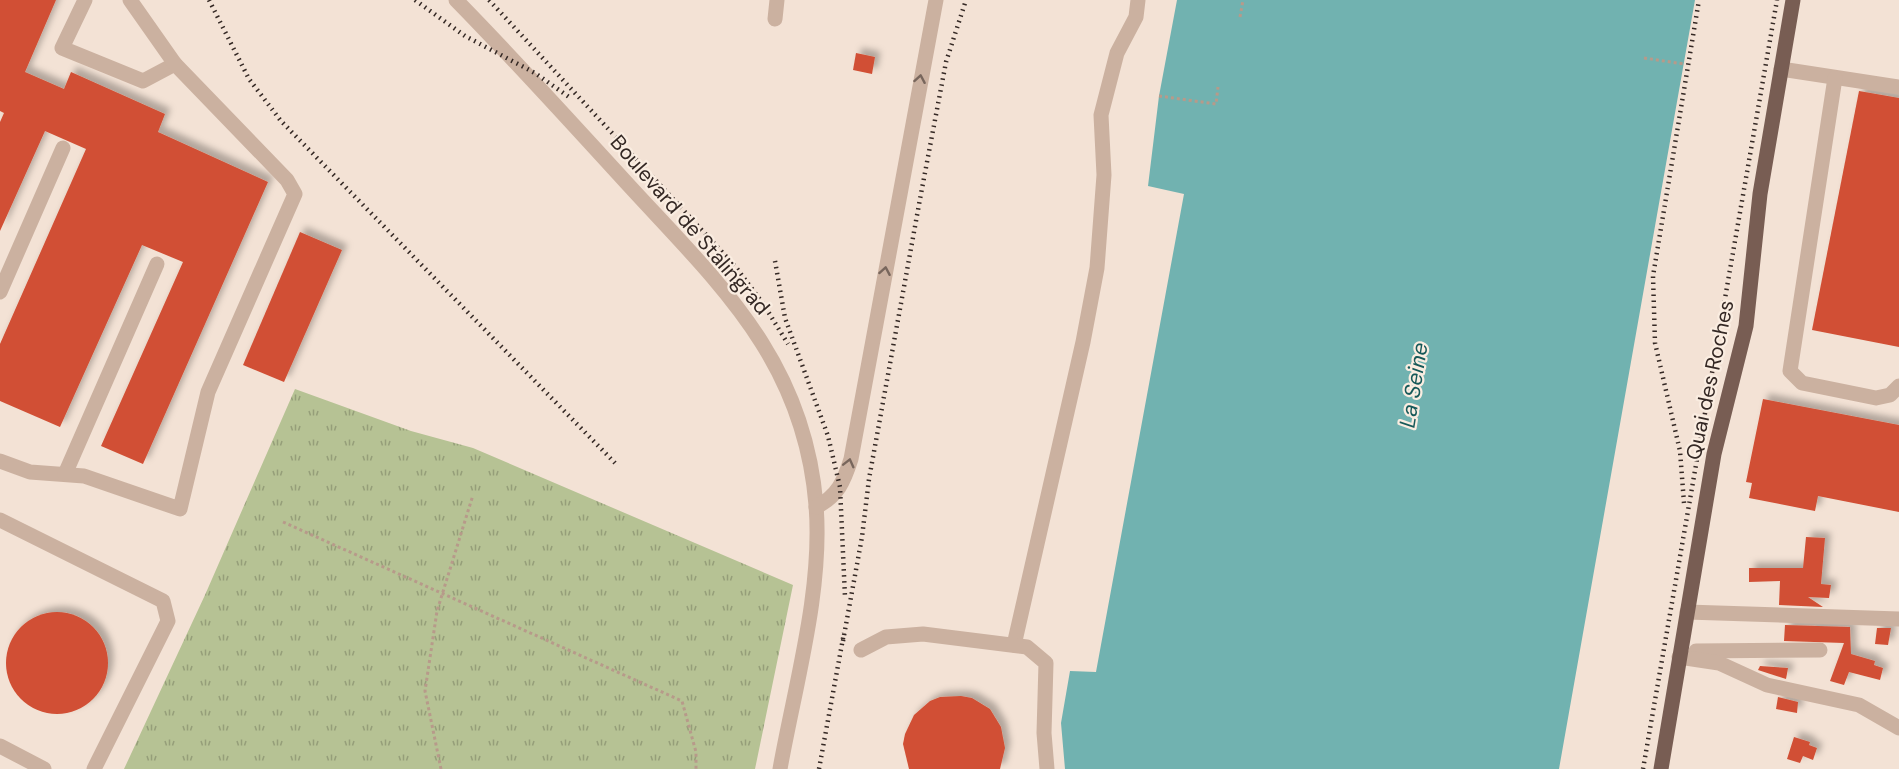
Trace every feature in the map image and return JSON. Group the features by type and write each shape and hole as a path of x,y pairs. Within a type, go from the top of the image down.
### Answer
{"main road":[{"name":"Quai des Roches","path":"1661,769 1714,454 1746,326 1759,202 1793,0"}],"street":[{"path":"85,0 62,48 143,81 175,64"},
{"path":"0,461 30,472 84,476 180,509 208,392 295,194 287,180 175,64 130,0"},
{"name":"Boulevard de Stalingrad","path":"456,0 520,65 745,315 774,362 799,421 812,472 816,507 817,569 780,769"},
{"path":"775,19 777,0"},
{"path":"816,507 834,496 851,459 936,0"},
{"path":"1014,645 1083,342 1097,268 1104,175 1101,115 1117,53 1136,17 1138,0"},
{"path":"1781,69 1899,87"},
{"path":"1835,78 1790,371 1802,383 1876,399 1890,395 1899,386"},
{"path":"0,292 63,148"},
{"path":"65,474 157,264"},
{"path":"0,520 163,601 168,621 94,769"},
{"path":"1687,612 1899,619"},
{"path":"861,650 886,637 923,634 1027,647 1046,663 1044,733 1047,769"},
{"path":"1680,653 1820,650"},
{"path":"1680,653 1719,663 1767,685 1859,705 1899,728"},
{"path":"0,746 44,769"}],"path":[{"path":"1240,17 1243,0"},
{"path":"1644,58 1684,64"},
{"path":"1159,96 1216,104 1218,87"},
{"path":"441,769 425,691 437,611 473,495"},
{"path":"283,522 682,701 696,752 696,769"}],"green space":[{"path":"295,389 411,431 473,448 793,585 755,769 124,769 205,595"}],"water":[{"name":"La Seine","path":"1177,0 1695,0 1559,769 1065,769 1061,723 1070,671 1096,672 1184,194 1148,186 1159,96"}],"building":[{"path":"0,0 56,0 25,72 64,89 71,72 165,114 158,132 268,182 143,464 101,446 183,262 142,245 60,427 0,401 0,344 86,149 45,131 0,231 0,122 4,113 0,111"},
{"path":"856,53 875,57 872,74 853,70"},
{"path":"1859,91 1899,98 1899,347 1812,330"},
{"path":"300,232 342,250 284,382 243,365"},
{"path":"1763,399 1899,425 1899,512 1818,496 1815,511 1749,498 1752,483 1746,482"},
{"path":"1806,537 1825,538 1821,584 1831,585 1829,598 1808,597 1823,607 1779,605 1780,581 1749,582 1749,568 1803,568"},
{"path":"57,612 76,616 93,627 104,644 108,663 104,682 93,699 76,710 57,714 38,710 21,699 10,682 6,663 10,644 21,627 38,616"},
{"path":"1785,625 1850,627 1851,654 1875,661 1874,665 1883,668 1880,680 1849,672 1844,685 1830,681 1844,643 1784,641"},
{"path":"1877,628 1891,628 1888,645 1875,644"},
{"path":"1760,666 1788,668 1786,679 1758,670"},
{"path":"940,697 972,698 990,709 1001,727 1005,748 1000,769 909,769 903,744 914,715 930,701"},
{"path":"1778,697 1798,702 1797,713 1776,709"},
{"path":"1794,737 1810,742 1809,745 1817,748 1813,760 1803,756 1800,763 1787,759"}],"railway":[{"path":"209,0 249,79 281,121 615,463"},
{"path":"415,0 465,36 535,73 569,97"},
{"path":"489,0 735,266 764,305 788,344"},
{"path":"843,641 862,537 869,479 946,62 966,0"},
{"path":"1684,503 1680,451 1655,343 1653,276 1699,0"},
{"path":"1643,769 1777,0"},
{"path":"775,261 785,318 828,436 840,487 845,597"},
{"path":"819,769 844,633"}]}
